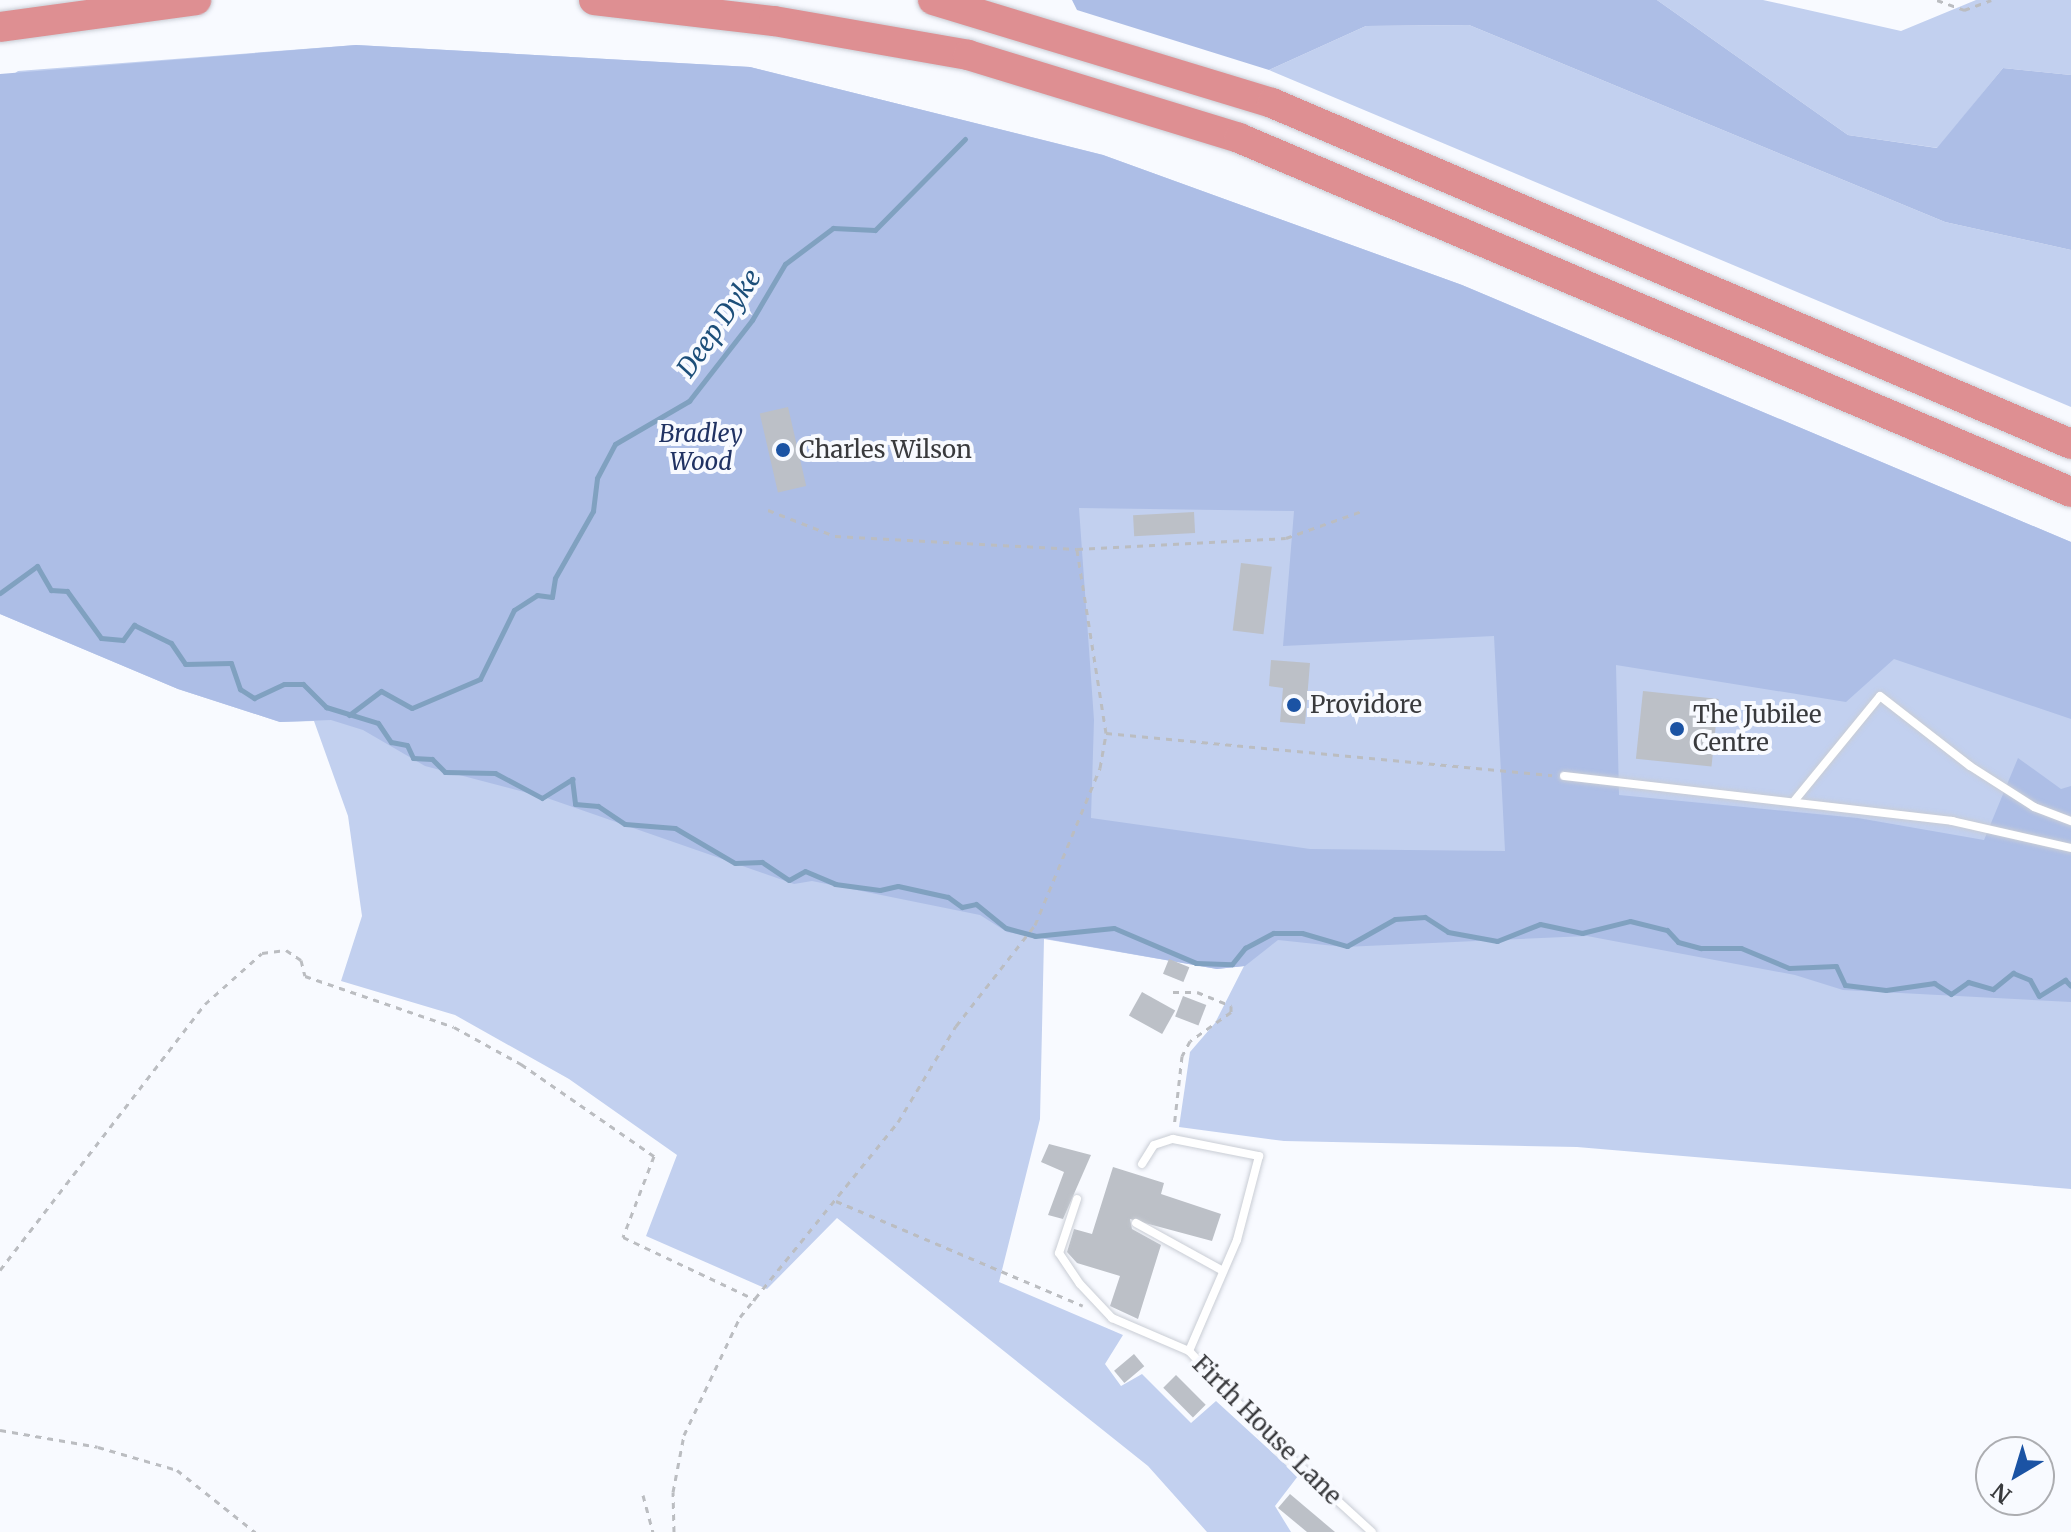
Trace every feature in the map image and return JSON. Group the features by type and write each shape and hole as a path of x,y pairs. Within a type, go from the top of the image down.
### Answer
{"highway":[{"path":"0,27 196,0"},
{"path":"594,0 774,21 968,55 1239,138 2071,492"},
{"path":"933,0 1272,103 2071,444"}],"lane":[{"path":"1795,800 1880,696 1970,766 2034,807 2071,821"},
{"path":"1564,776 1795,800 1952,821 2071,848"},
{"path":"1142,1164 1154,1145 1173,1139 1259,1156 1223,1271 1189,1351"},
{"path":"1077,1199 1059,1253 1112,1318"},
{"path":"1136,1223 1223,1271"},
{"name":"Firth House Lane","path":"1112,1318 1189,1351 1281,1449 1372,1532"}],"path":[{"path":"1937,0 1964,10 1991,0"},
{"path":"768,510 835,536 1077,549 1286,538 1362,511"},
{"path":"674,1532 673,1492 684,1435 740,1317 898,1122 956,1026 1035,925 1100,768 1106,733 1077,549"},
{"path":"1106,733 1564,776"},
{"path":"0,1270 205,1004 262,953 286,950 301,960 305,976 440,1022 521,1064 654,1156 623,1237 756,1300"},
{"path":"1173,992 1197,992 1231,1006 1231,1012 1190,1041 1182,1056 1173,1139"},
{"path":"834,1201 1112,1318"},
{"path":"0,1430 98,1447 177,1470 255,1532"},
{"path":"643,1495 653,1532"}],"green space":[{"path":"1072,0 1657,0 1848,135 1937,148 2003,68 2071,75 2071,250 1945,222 1469,25 1366,26 1269,70 1077,10"},
{"path":"1657,0 1763,0 1901,31 1976,0 2071,0 2071,75 2003,68 1938,148 1848,135"},
{"path":"1469,25 1945,222 2071,250 2071,407 1269,70 1366,26"},
{"name":"Bradley Wood","path":"356,45 750,67 1103,155 1462,285 2071,542 2071,1189 1577,1147 1284,1141 1179,1127 1190,1052 1215,1023 1244,966 1217,969 1044,939 1040,1119 999,1282 1123,1335 1105,1364 1121,1386 1142,1374 1191,1423 1216,1401 1298,1476 1275,1506 1291,1532 1207,1532 1148,1466 837,1218 767,1289 646,1236 677,1155 569,1079 455,1015 341,981 362,916 348,816 314,721 280,722 178,689 0,614 0,84 18,71"},
{"name":"Bradley Wood","path":"356,45 750,67 1103,155 1462,285 2071,542 2071,719 1894,659 1846,702 1616,665 1619,795 1858,818 1984,840 2018,758 2061,789 2071,786 2071,1002 1843,990 1795,975 1587,936 1344,947 1278,940 1245,966 1217,969 1007,932 980,915 812,881 794,884 547,798 425,766 363,730 331,720 280,722 178,689 0,614 0,74","holes":["1079,508 1294,511 1283,646 1494,636 1505,851 1310,849 1091,818 1094,720"]}],"building":[{"name":"Charles Wilson","path":"788,407 806,486 778,492 760,414"},
{"path":"1194,512 1195,533 1134,536 1133,515"},
{"path":"1241,563 1272,567 1263,634 1233,630"},
{"name":"Providore","path":"1271,660 1310,663 1305,724 1280,722 1283,688 1269,686"},
{"name":"The Jubilee Centre","path":"1643,691 1719,699 1711,767 1636,759"},
{"path":"1169,959 1189,967 1183,982 1163,974"},
{"path":"1142,992 1175,1010 1162,1034 1129,1016"},
{"path":"1183,996 1206,1005 1198,1025 1175,1017"},
{"path":"1049,1144 1091,1155 1063,1219 1048,1215 1064,1172 1041,1162"},
{"path":"1113,1167 1164,1183 1161,1194 1221,1214 1212,1241 1130,1219 1132,1229 1161,1245 1138,1319 1110,1306 1120,1276 1077,1263 1067,1252 1074,1229 1092,1234"},
{"path":"1134,1354 1144,1366 1124,1383 1114,1371"},
{"path":"1176,1375 1206,1405 1193,1417 1163,1388"},
{"path":"1290,1494 1335,1532 1307,1532 1278,1508"}],"waterway":[{"name":"Deep Dyke","path":"349,715 381,691 412,708 480,679 514,610 537,595 552,597 555,578 593,511 597,478 615,444 689,401 752,320 785,264 833,228 875,230 965,139"},
{"path":"0,593 37,566 51,590 67,591 101,638 123,640 134,625 171,643 185,664 231,663 240,689 254,698 284,684 303,684 326,707 378,723 391,742 407,745 413,758 432,759 445,772 495,773 542,798 572,779 575,804 598,806 625,824 675,828 735,863 762,862 789,880 805,871 835,884 880,890 898,886 948,897 962,907 976,904 1006,928 1035,936 1114,928 1196,963 1232,964 1245,948 1273,933 1302,933 1347,946 1395,919 1425,917 1448,932 1497,941 1540,924 1582,933 1630,921 1667,930 1678,942 1701,948 1741,948 1789,968 1836,966 1845,985 1886,990 1934,983 1951,994 1968,982 1993,989 2013,973 2030,980 2039,996 2065,980 2071,986"}],"place":[{"name":"Charles Wilson","path":"783,450"},
{"name":"Providore","path":"1294,705"},
{"name":"The Jubilee Centre","path":"1677,729"}]}
